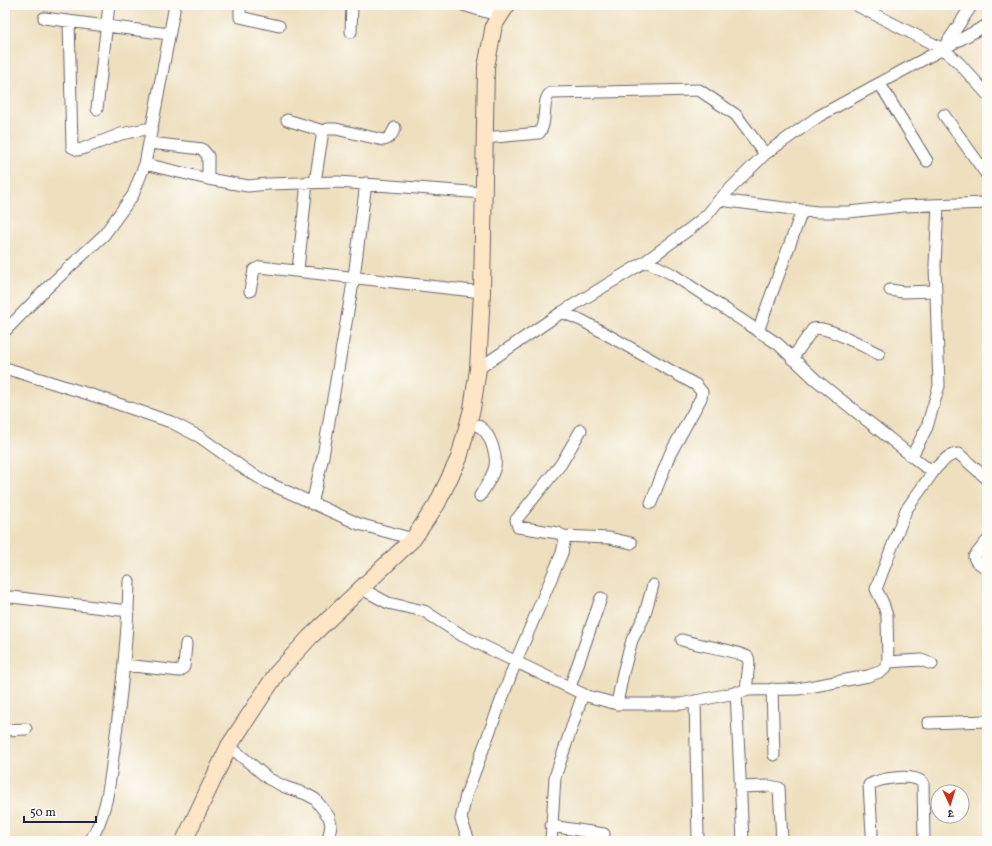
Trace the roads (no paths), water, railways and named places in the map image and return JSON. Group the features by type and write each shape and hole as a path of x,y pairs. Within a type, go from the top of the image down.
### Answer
{"main road":[{"path":"184,841 229,746 277,673 310,637 413,539 440,497 461,452 478,369 482,292 486,68 494,25 503,10"}],"street":[{"path":"97,109 109,5"},
{"path":"5,331 48,287 104,235 134,195 145,164 150,143 151,128 175,5"},
{"path":"240,5 240,17 279,26"},
{"path":"351,32 352,5"},
{"path":"462,5 503,10"},
{"path":"856,5 943,49 958,62 987,94"},
{"path":"943,49 972,5"},
{"path":"44,18 169,34"},
{"path":"69,21 72,147 78,150 121,134 151,128"},
{"path":"478,369 562,312 646,261 707,215 719,200 765,154 819,116 987,25"},
{"path":"880,84 927,161"},
{"path":"484,138 539,133 544,126 546,99 551,94 669,92 694,89 704,92 736,115 765,154"},
{"path":"944,115 987,175"},
{"path":"287,120 323,131 328,129 336,129 383,140 388,139 392,135 394,128"},
{"path":"298,270 311,182 323,131"},
{"path":"150,143 202,149 208,156 208,179"},
{"path":"145,164 208,179 248,186 311,182 366,183 483,193"},
{"path":"312,504 323,456 354,277 366,183"},
{"path":"719,200 802,211 849,212 903,206 987,203"},
{"path":"912,456 926,427 939,386 935,291 938,205"},
{"path":"758,331 802,211"},
{"path":"646,261 672,274 778,344 792,358 924,466 931,469 936,468"},
{"path":"250,291 254,270 257,267 298,270 482,292"},
{"path":"890,290 903,292 935,291"},
{"path":"562,312 583,321 699,387 702,392 701,398 670,454 651,503"},
{"path":"792,358 816,327 833,332 879,354"},
{"path":"5,368 98,396 171,422 200,437 246,470 268,483 359,524 413,539"},
{"path":"468,422 481,427 486,434 494,454 495,466 490,479 480,496"},
{"path":"581,430 561,464 516,520 518,526 558,533 563,536 609,538 631,543"},
{"path":"362,589 388,603 424,611 463,636 583,694 617,704 681,704 741,691 798,689 868,676 882,671 886,667 888,662 887,616 883,603 876,589 906,510 936,468 947,458 955,454 959,454 987,479"},
{"path":"470,841 461,820 466,795 516,661 562,553 564,543 563,536"},
{"path":"987,541 974,557 976,561 987,569"},
{"path":"90,841 105,809 124,665 129,582"},
{"path":"617,704 622,672 632,640 644,617 653,584"},
{"path":"12,597 128,611"},
{"path":"570,687 601,598"},
{"path":"682,640 702,646 731,650 748,657 750,663 741,691 740,787 743,841"},
{"path":"124,665 180,671 184,667 186,644"},
{"path":"888,662 921,660 932,664"},
{"path":"772,689 774,755"},
{"path":"551,841 553,791 556,777 583,694"},
{"path":"695,701 698,838"},
{"path":"928,723 987,721"},
{"path":"5,730 26,729"},
{"path":"229,746 268,779 306,794 318,802 329,817 331,824 328,841"},
{"path":"872,833 870,785 885,780 913,777 919,779 923,783 924,841"},
{"path":"740,787 769,786 779,788 781,794 782,840"},
{"path":"551,826 604,834"}]}
